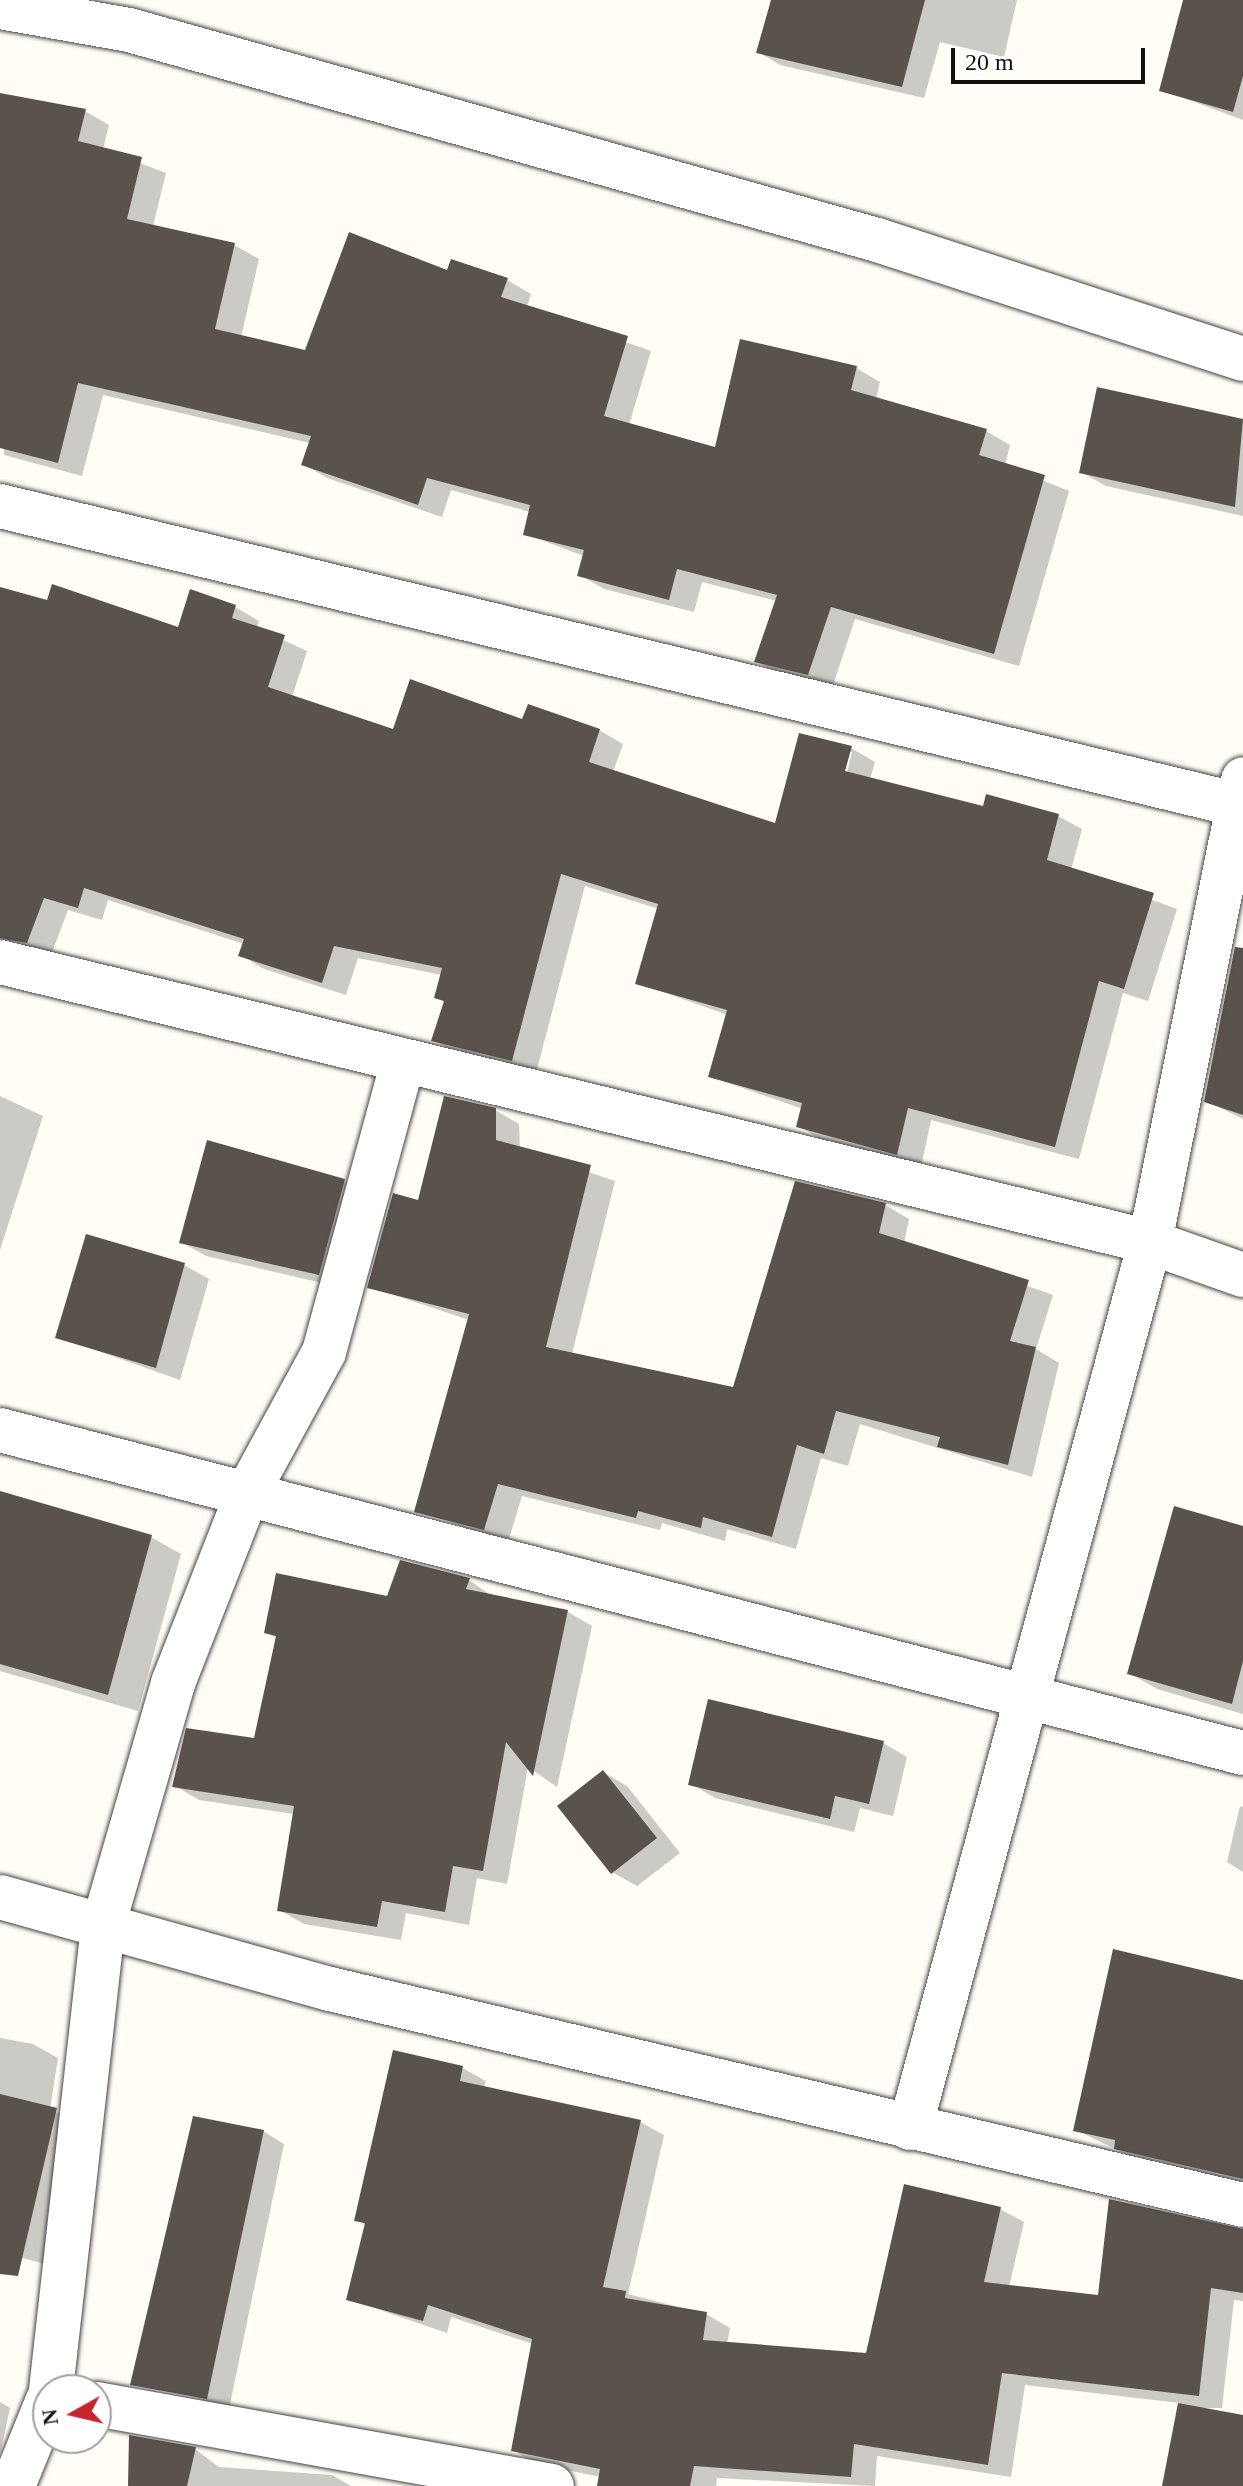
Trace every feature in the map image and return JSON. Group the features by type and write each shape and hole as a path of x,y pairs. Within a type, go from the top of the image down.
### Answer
{"street":[{"path":"0,7 129,30 877,240 1243,359"},
{"path":"0,506 1241,796 1150,1242 1025,1693 910,2128"},
{"path":"0,962 402,1065 525,1088 1150,1242 1243,1275"},
{"path":"53,2374 103,1926 173,1683 248,1492 324,1352 402,1065"},
{"path":"0,1430 1025,1693 1243,1753"},
{"path":"0,1897 330,1989 1243,2205"},
{"path":"112,2407 552,2486"},
{"path":"13,2486 32,2428"}],"building":[{"path":"771,0 925,0 902,87 756,53"},
{"path":"1183,0 1243,0 1243,76 1233,112 1159,91"},
{"path":"0,93 86,109 78,141 142,157 127,219 235,243 215,329 305,350 349,232 447,270 451,259 508,278 501,297 628,336 604,416 715,447 740,339 857,366 851,390 987,429 979,455 1045,475 994,654 831,607 808,675 754,662 777,595 677,569 669,600 577,576 584,550 523,535 530,505 427,478 418,505 301,465 311,436 78,383 58,463 0,448"},
{"path":"1097,387 1243,419 1235,507 1079,473"},
{"path":"52,584 178,627 190,589 236,605 232,618 285,635 268,687 393,729 410,679 522,719 528,704 600,729 589,762 775,823 799,733 852,746 845,771 983,806 986,794 1059,814 1047,860 1154,893 1124,989 1099,981 1055,1147 908,1108 897,1155 796,1127 802,1103 708,1077 727,1010 635,984 658,904 561,874 512,1061 431,1041 444,1001 434,998 442,968 334,946 322,983 238,956 244,939 84,888 78,908 44,898 27,943 0,938 0,587 47,600"},
{"path":"1235,947 1243,948 1243,1115 1204,1102"},
{"path":"444,1096 496,1108 496,1140 591,1165 546,1347 733,1387 795,1181 886,1203 879,1233 1029,1280 1010,1341 1036,1347 1008,1465 937,1447 940,1437 836,1411 824,1454 797,1445 772,1537 703,1517 701,1528 638,1511 636,1518 498,1484 484,1530 414,1512 469,1314 367,1288 393,1193 418,1200"},
{"path":"207,1140 345,1179 319,1275 179,1243"},
{"path":"86,1234 185,1263 156,1368 55,1338"},
{"path":"0,1491 152,1535 108,1695 0,1664"},
{"path":"1174,1506 1243,1526 1243,1661 1232,1704 1127,1674"},
{"path":"400,1560 470,1578 466,1589 568,1610 533,1776 506,1742 483,1871 453,1866 445,1912 382,1901 377,1927 277,1911 294,1806 172,1787 186,1728 254,1738 276,1636 264,1633 276,1573 387,1596"},
{"path":"708,1699 884,1741 869,1804 835,1796 830,1819 688,1785"},
{"path":"603,1770 657,1838 611,1874 557,1806"},
{"path":"1113,1949 1243,1980 1243,2179 1114,2149 1115,2140 1073,2131"},
{"path":"393,2050 463,2066 460,2081 641,2120 603,2287 626,2291 625,2298 707,2312 703,2340 866,2353 904,2184 1001,2207 984,2282 1098,2295 1109,2199 1243,2229 1243,2293 1211,2288 1199,2396 1002,2373 988,2465 854,2444 851,2477 694,2466 690,2486 597,2486 600,2469 511,2451 532,2339 428,2305 423,2321 346,2300 365,2223 354,2221"},
{"path":"0,2094 57,2108 18,2276 0,2274"},
{"path":"193,2116 264,2130 207,2399 130,2385"},
{"path":"1178,2403 1243,2415 1243,2486 1162,2486"},
{"path":"129,2435 196,2447 187,2486 128,2486"}]}
